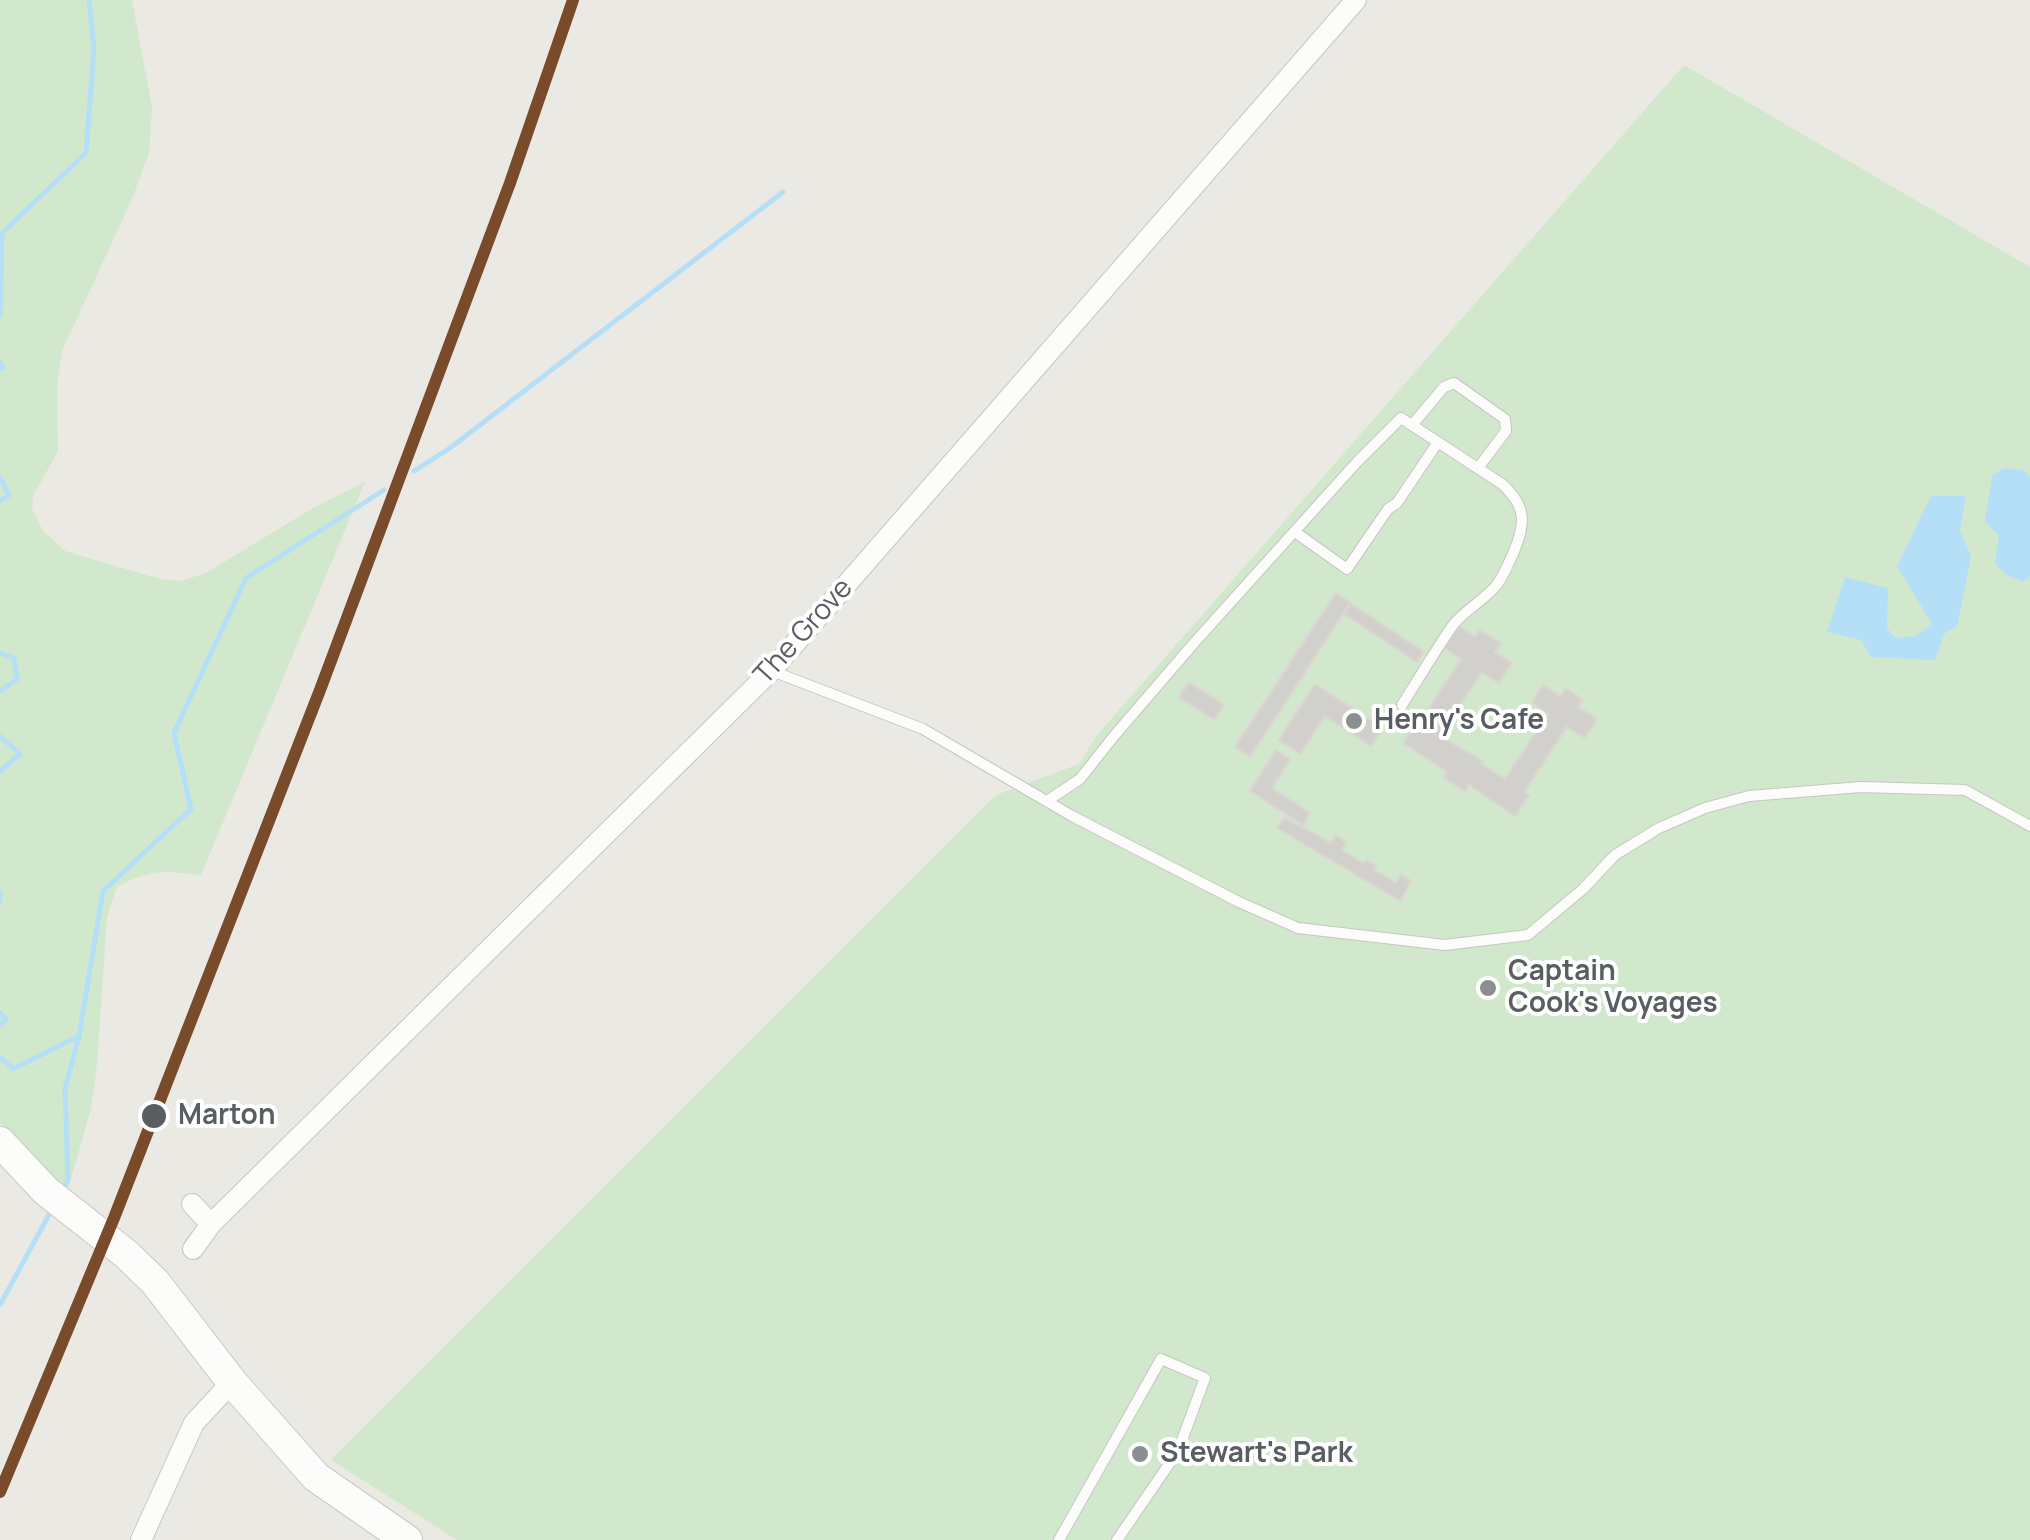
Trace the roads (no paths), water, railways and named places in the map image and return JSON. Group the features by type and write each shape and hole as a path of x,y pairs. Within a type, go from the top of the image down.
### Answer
{"main road":[{"path":"0,1142 56,1199 155,1282 232,1382 316,1477 408,1540"}],"street":[{"name":"The Grove","path":"194,1249 211,1224 772,671 1356,0"},
{"path":"192,1204 211,1224"},
{"path":"140,1540 194,1423 232,1382"}],"lane":[{"path":"1412,425 1444,387 1454,383 1506,419 1506,431 1478,468"},
{"path":"1046,800 1080,779 1194,643 1356,462 1401,418 1502,484 1520,505 1524,520 1498,584 1456,621 1402,705"},
{"path":"1295,532 1347,569 1438,442"},
{"path":"772,671 923,729 1222,894 1298,928 1445,945 1528,934 1583,890 1615,855 1675,821 1749,796 1861,787 1965,790 2030,826"},
{"path":"1059,1540 1161,1359 1205,1378 1178,1452 1117,1540"}],"water":[{"path":"2004,468 2023,470 2030,477 2030,576 2023,582 2005,574 1995,563 1999,536 1985,522 1992,476"},
{"path":"1931,496 1966,496 1960,531 1971,556 1957,626 1944,634 1935,660 1871,657 1861,640 1827,632 1845,577 1888,588 1887,628 1895,638 1915,636 1932,624 1897,566"}],"waterway":[{"path":"0,315 2,233 86,153 94,49 89,0"},
{"path":"414,471 450,448 783,192"},
{"path":"0,363 0,369"},
{"path":"0,478 9,495 0,501"},
{"path":"79,1036 103,891 191,809 174,733 246,578 384,490"},
{"path":"0,653 14,658 17,679 0,691"},
{"path":"0,736 20,754 0,771"},
{"path":"0,892 0,901"},
{"path":"0,1013 6,1019 0,1025"},
{"path":"0,1057 13,1069 79,1036 65,1089 68,1180 63,1188"},
{"path":"0,1305 51,1211"}],"place":[{"name":"Henry's Cafe","path":"1354,721"},
{"name":"Captain Cook's Voyages","path":"1488,988"},
{"name":"Marton","path":"154,1116"},
{"name":"Stewart's Park","path":"1140,1454"}]}
